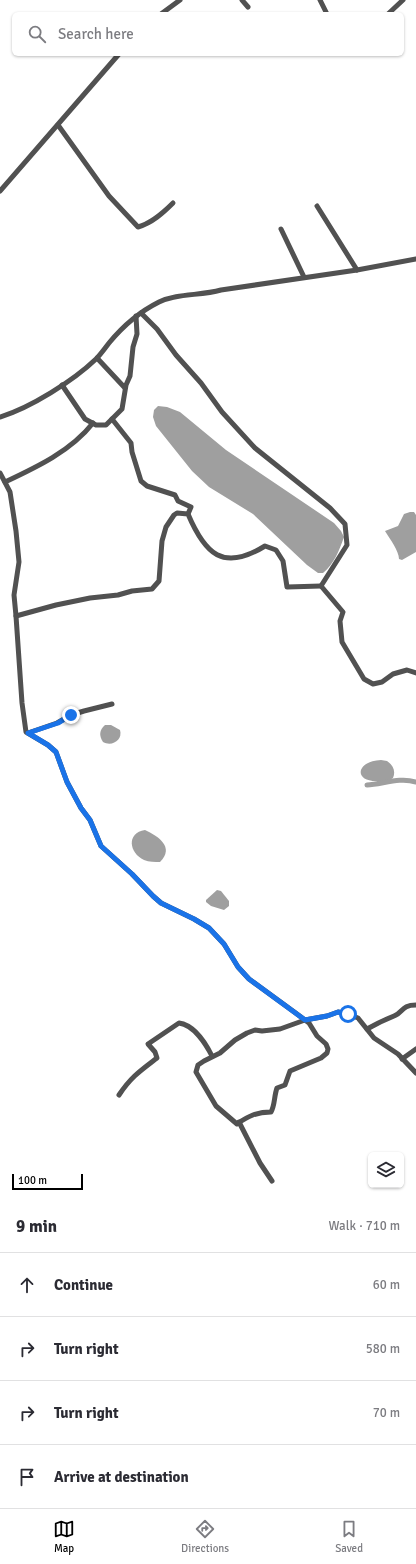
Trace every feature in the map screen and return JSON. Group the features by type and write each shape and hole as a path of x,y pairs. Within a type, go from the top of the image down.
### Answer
{"street":[{"path":"164,12 180,0"},
{"path":"242,0 248,7"},
{"path":"320,0 326,12"},
{"path":"390,12 403,0"},
{"path":"0,191 117,56"},
{"path":"58,125 109,196 138,227 150,222 173,204"},
{"path":"318,206 357,270"},
{"path":"281,229 304,277"},
{"path":"0,417 32,404 62,385 97,358 125,326 138,315 159,302 179,295 208,294 416,259"},
{"path":"62,385 85,418 96,425 106,424 112,419 122,409 125,388 130,376 133,348 137,334 138,315"},
{"path":"138,315 157,329 222,412 255,448 330,508 345,524 348,545 321,586"},
{"path":"97,358 125,388"},
{"path":"112,419 131,443 140,481 147,486 174,495 178,500 190,507 188,514 196,533 205,547 223,558 238,558 265,546 276,550 283,561 287,586 321,586 343,612 340,621 342,642 364,679 372,684 382,682 393,674 407,670 416,673"},
{"path":"5,482 60,453 83,436 93,423"},
{"path":"0,473 10,492 19,562 14,595 22,703 26,732 48,745 56,752 67,782 81,808 90,820 101,846 157,900 209,928 224,944 235,962 249,979 305,1020 309,1023 317,1036 326,1044 328,1049 327,1053 321,1058 301,1065 290,1071 285,1085 277,1088 274,1106 270,1112 259,1112 247,1117 237,1124 216,1106 196,1072 198,1065 220,1053 235,1040 247,1033 255,1030 262,1031 280,1029 305,1020 327,1016 338,1012 358,1018 374,1038 398,1054 416,1073"},
{"path":"16,616 90,598 152,589 159,581 162,541 166,527 177,513 188,514"},
{"path":"28,733 58,723 71,715 112,704"},
{"path":"367,1029 386,1018 395,1016 405,1006 416,1005"},
{"path":"119,1095 135,1074 157,1058 155,1052 148,1044 179,1023 183,1023 195,1032 212,1056"},
{"path":"402,1059 416,1049"},
{"path":"239,1122 260,1163 272,1181"}],"shaded area":[{"path":"158,406 167,407 180,412 226,450 334,523 344,537 336,557 330,566 323,573 318,573 307,565 253,514 209,487 192,471 156,426 153,417 154,410"},
{"path":"414,512 416,515 416,552 402,560 399,559 396,549 385,531 398,526 404,514"},
{"path":"105,725 111,725 120,730 120,737 116,742 110,744 103,742 100,733"},
{"path":"381,760 387,761 391,764 394,771 393,778 386,781 370,780 361,775 362,767 366,764"},
{"path":"145,830 155,835 165,847 166,852 160,862 150,862 144,860 135,853 132,839 139,832"},
{"path":"217,890 221,891 229,901 229,906 224,910 211,906 206,902 206,900"}],"waterway":[{"path":"367,785 398,780 416,782"}],"route":[{"path":"71,715 58,723 28,733 48,745 56,752 67,782 81,808 90,820 101,846 161,903 181,912 209,928 224,944 238,967 249,979 305,1020 327,1016 338,1012 348,1014"}]}
